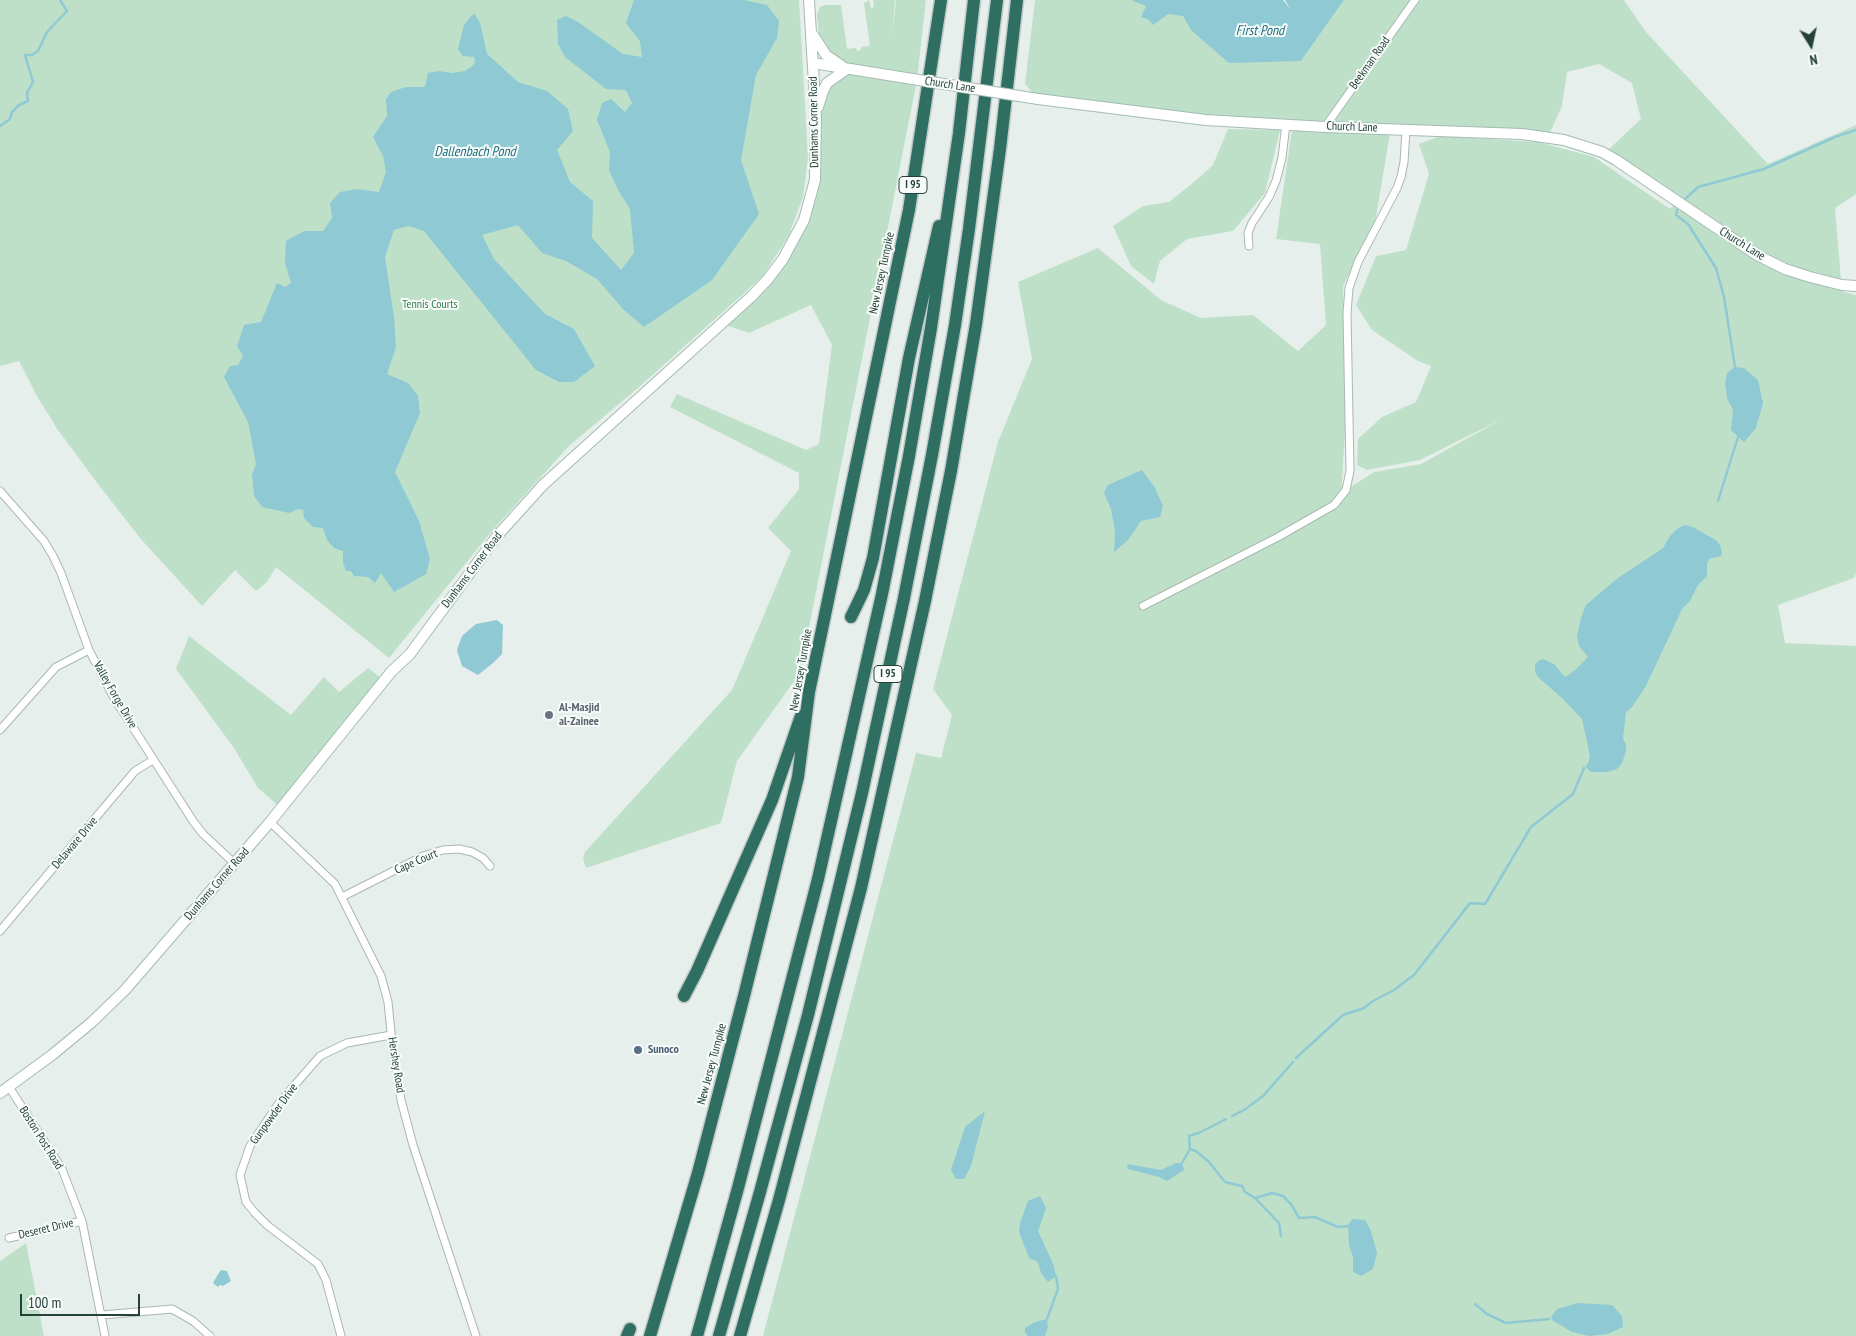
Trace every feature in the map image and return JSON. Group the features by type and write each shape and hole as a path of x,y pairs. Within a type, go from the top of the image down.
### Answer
{"highway":[{"name":"New Jersey Turnpike","path":"650,1336 698,1173 776,872 798,776 809,692 909,210 941,0"},
{"name":"I 95","path":"697,1336 786,1009 852,732 909,456 931,328 959,133 974,0"},
{"name":"I 95","path":"719,1336 760,1192 826,940 862,793 904,598 955,325 980,145 997,0"},
{"name":"I 95","path":"740,1336 779,1200 858,898 921,619 951,471 976,324 1000,149 1017,0"},
{"path":"851,618 864,590 872,558 909,358 959,133"},
{"path":"684,996 701,962 772,800 809,692"}],"street":[{"name":"Dunhams Corner Road","path":"4,1090 92,1022 124,990 270,822 391,672 410,654 498,536 543,485 723,324 768,280 796,239 811,199 815,180 816,118 809,0"},
{"name":"Beekman Road","path":"1325,126 1415,0"},
{"path":"812,32 814,39 826,54 847,69 827,84 823,91 816,118"},
{"name":"Church Lane","path":"813,63 1038,98 1173,116 1286,124 1548,136 1581,144 1602,152 1757,255 1784,269 1842,285 1856,286"},
{"path":"1249,246 1248,233 1252,223 1269,198 1276,181 1282,158 1286,124"},
{"path":"1143,606 1278,537 1334,505 1346,490 1350,471 1347,313 1349,288 1358,262 1401,177 1406,130"},
{"name":"Valley Forge Drive","path":"0,491 44,541 53,556 62,573 89,650 114,698 198,827 234,863"},
{"path":"0,730 56,667 89,650"},
{"name":"Delaware Drive","path":"0,931 135,771 153,760"},
{"name":"Hershey Road","path":"270,822 335,884 382,976 388,1002 391,1036 402,1100 413,1145 476,1336"},
{"name":"Cape Court","path":"342,897 423,856 443,850 459,849 472,852 490,866"},
{"name":"Gunpowder Drive","path":"341,1336 326,1280 318,1264 267,1225 255,1213 246,1202 240,1176 250,1146 279,1103 320,1056 347,1043 391,1036"},
{"name":"Boston Post Road","path":"4,1090 62,1169 82,1221 105,1336"},
{"name":"Deseret Drive","path":"9,1238 82,1221"},
{"path":"102,1314 172,1309 193,1321 210,1336"}],"green space":[{"name":"Tennis Courts","path":"0,0 799,0 808,158 803,197 788,237 762,277 639,387 569,446 492,531 389,658 276,567 267,582 256,591 235,570 202,606 140,538 98,484 58,430 38,398 19,361 0,366"},
{"path":"869,0 871,8 874,7 873,0 895,0 892,36 896,0 926,0 917,80 800,673 737,761 721,823 586,868 583,859 585,852 732,690 791,551 768,528 799,489 799,473 670,407 677,394 806,450 819,444 832,345 811,305 749,333 723,324 768,279 811,199 816,118 830,86 836,80 844,78 847,69 888,70 849,64 833,57 819,37 817,15 820,7 825,5 841,5 847,49 856,48 857,51 861,50 861,47 870,46 864,3"},
{"path":"1035,0 1174,0 1301,61 1344,0 1624,0 1646,32 1768,164 1856,125 1856,194 1835,208 1841,280 1791,266 1759,252 1607,151 1641,119 1632,83 1599,64 1567,72 1562,106 1548,137 1256,123 1038,99 1025,84"},
{"path":"1228,129 1280,130 1265,193 1233,231 1187,239 1160,261 1154,284 1131,266 1113,226 1143,206 1169,202 1194,182 1213,165"},
{"path":"1292,130 1390,133 1375,223 1343,286 1346,416 1341,496 1346,490 1374,472 1421,464 1504,418 1420,460 1367,470 1357,465 1358,439 1382,417 1416,402 1431,366 1418,361 1372,330 1356,305 1376,256 1406,250 1429,174 1419,144 1440,136 1538,142 1594,157 1670,209 1674,205 1726,242 1781,271 1843,288 1843,292 1856,295 1856,573 1854,578 1778,605 1785,643 1856,646 1856,1336 763,1336 916,753 941,758 952,715 933,689 998,442 1032,359 1018,282 1098,248 1161,300 1201,318 1253,315 1298,351 1326,325 1320,244 1276,239"},
{"path":"189,636 291,715 324,677 339,692 368,668 385,681 281,808 258,788 234,748 176,669"},
{"path":"26,1243 44,1336 0,1336 0,1261"}],"water":[{"name":"Dallenbach Pond","path":"634,0 744,0 767,5 779,21 777,38 756,75 741,160 759,214 712,280 644,327 623,309 597,279 566,261 542,253 518,225 482,235 494,259 545,314 574,329 595,366 574,382 559,382 536,370 424,231 409,226 394,230 385,257 394,317 396,347 387,374 408,383 418,396 420,413 395,472 419,521 430,559 426,574 394,592 381,573 375,583 368,577 354,576 351,571 346,571 343,562 343,551 334,548 327,540 323,528 313,527 304,518 303,510 298,509 289,513 262,507 254,496 252,475 256,464 248,422 224,377 230,366 238,365 243,356 237,346 244,325 261,322 277,283 285,287 291,283 285,263 286,241 304,231 323,231 332,218 330,203 340,192 357,189 379,192 386,172 383,156 373,137 387,116 386,99 391,92 406,87 425,87 428,73 465,71 475,63 474,57 463,56 458,49 464,25 474,13 480,23 487,54 518,82 547,91 568,109 573,131 557,150 570,182 593,201 592,238 621,270 634,253 630,209 618,190 609,170 610,152 597,120 602,103 611,99 625,112 632,103 626,90 606,89 565,57 558,44 557,20 566,16 578,22 623,54 642,57 640,41 626,23"},
{"name":"First Pond","path":"1131,0 1283,0 1291,10 1285,0 1344,0 1301,61 1229,63 1191,30 1183,16 1168,14 1153,25 1148,19 1141,17 1146,6"},
{"path":"1735,367 1744,368 1758,380 1763,403 1756,428 1744,442 1731,430 1733,410 1727,398 1725,383 1727,373"},
{"path":"1142,470 1155,488 1163,506 1160,517 1141,521 1128,540 1114,552 1115,531 1111,509 1104,493 1108,485"},
{"path":"1685,525 1693,527 1717,541 1720,545 1721,556 1709,559 1707,576 1698,585 1690,601 1682,609 1646,686 1632,707 1626,712 1623,739 1626,744 1626,751 1622,763 1617,769 1608,772 1591,772 1585,766 1588,764 1590,756 1582,719 1538,677 1535,672 1535,665 1543,659 1554,664 1564,676 1575,670 1588,657 1579,646 1577,636 1586,605 1618,578 1663,548 1670,536 1678,528"},
{"path":"497,620 503,625 502,654 478,675 462,666 457,650 462,636 476,624"},
{"path":"985,1111 971,1166 964,1179 956,1179 951,1170 965,1127"},
{"path":"1176,1163 1182,1163 1184,1170 1167,1181 1128,1169 1127,1164 1161,1170"},
{"path":"1040,1196 1046,1208 1038,1231 1054,1266 1056,1276 1048,1282 1041,1273 1038,1262 1029,1258 1019,1232 1020,1223 1028,1201"},
{"path":"1352,1219 1365,1220 1371,1231 1377,1253 1373,1269 1361,1276 1353,1272 1353,1257 1349,1245 1348,1226"},
{"path":"221,1270 227,1271 231,1281 218,1287 213,1283"},
{"path":"1578,1303 1612,1305 1622,1316 1623,1327 1608,1334 1589,1336 1572,1332 1552,1320 1551,1317 1557,1309"},
{"path":"1047,1319 1048,1327 1045,1336 1028,1336 1025,1333 1025,1328 1035,1322"}],"waterway":[{"path":"0,126 10,119 12,112 19,105 28,101 27,93 33,82 25,55 32,55 38,51 47,32 67,11 60,0"},
{"path":"1684,200 1698,187 1764,169 1835,137 1856,130"},
{"path":"1677,210 1676,215 1688,224 1716,268 1724,297 1735,367"},
{"path":"1718,501 1738,437"},
{"path":"1296,1058 1343,1015 1364,1008 1394,990 1414,975 1470,903 1485,904 1531,827 1573,794 1584,768"},
{"path":"1232,1116 1263,1096 1293,1062"},
{"path":"1190,1149 1189,1136 1226,1119"},
{"path":"1182,1163 1190,1149 1196,1151 1209,1162 1225,1182 1242,1186 1245,1192 1255,1198 1272,1193 1283,1196 1291,1204 1299,1218 1315,1217 1338,1227 1348,1226"},
{"path":"1255,1198 1279,1223 1281,1236"},
{"path":"1047,1319 1058,1289 1056,1276"},
{"path":"1475,1304 1487,1314 1506,1323 1549,1319"}],"place":[{"name":"Al-Masjid al-Zainee","path":"549,715"},
{"name":"Sunoco","path":"638,1050"}]}
